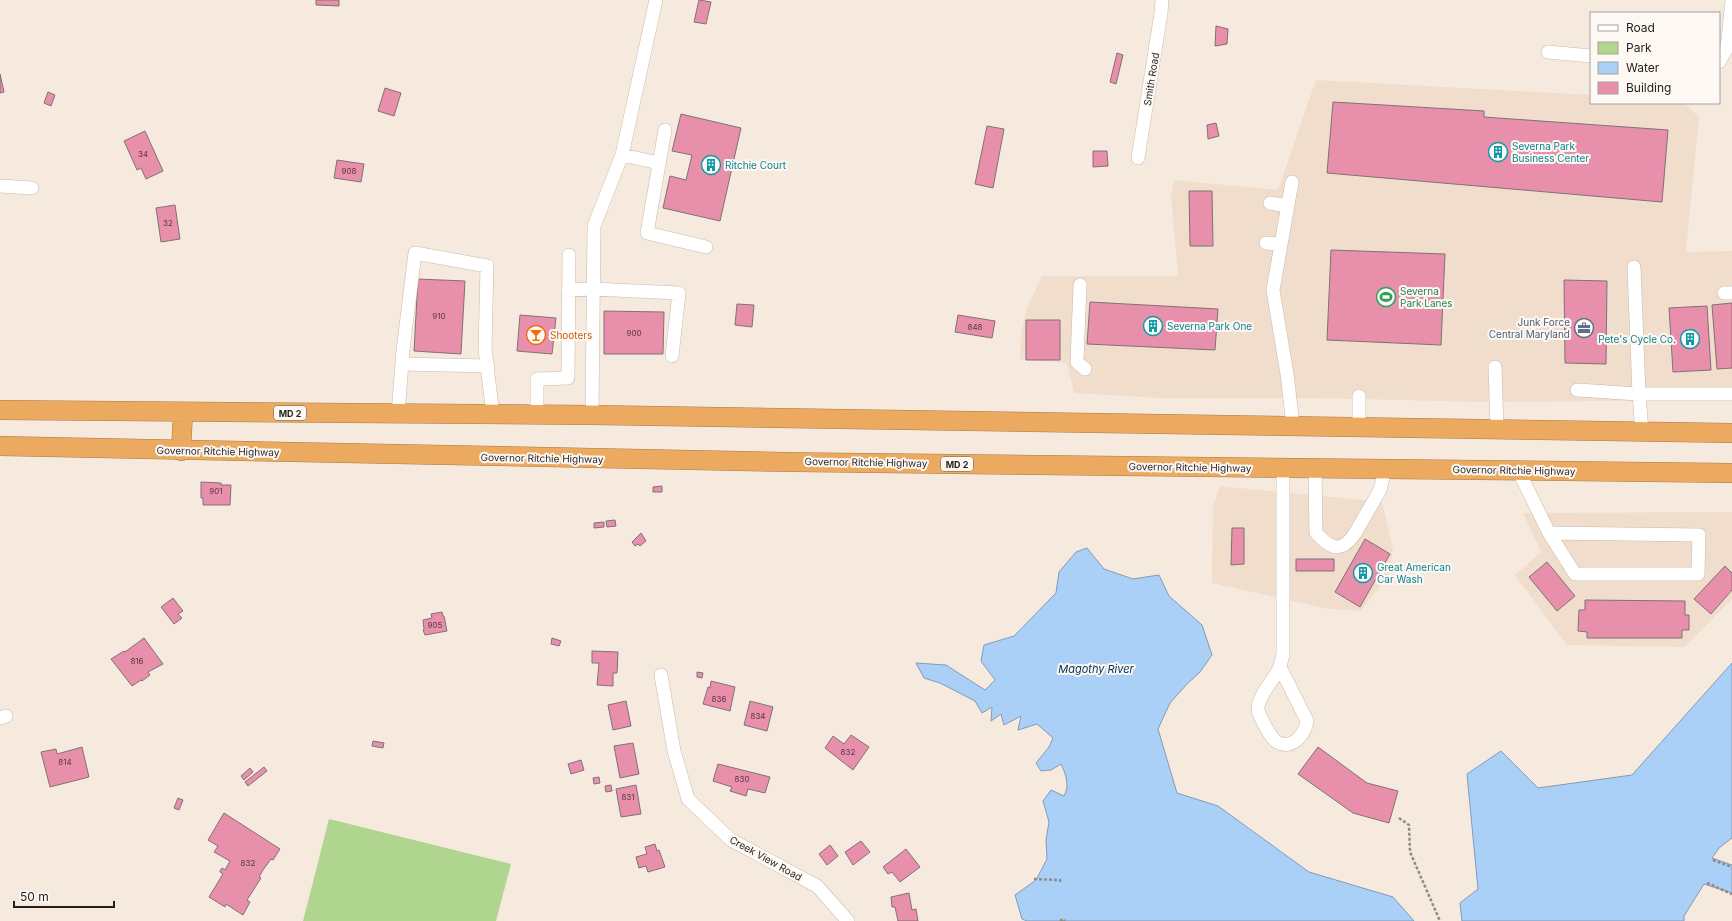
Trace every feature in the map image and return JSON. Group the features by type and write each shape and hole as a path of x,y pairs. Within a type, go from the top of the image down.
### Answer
{"highway":[{"name":"MD 2","path":"0,410 592,415 1732,433"},
{"path":"182,450 183,412"},
{"name":"Governor Ritchie Highway","path":"0,446 698,460 1732,473"}],"street":[{"path":"592,415 592,288 594,226 622,155 656,0"},
{"name":"Smith Road","path":"1138,158 1162,13 1162,0"},
{"path":"1720,60 1727,48 1732,1"},
{"path":"1548,52 1590,56"},
{"path":"665,130 646,232 706,247"},
{"path":"622,155 658,163"},
{"path":"1292,182 1273,290 1287,374 1293,426"},
{"path":"0,186 32,188"},
{"path":"1270,203 1287,206"},
{"path":"1266,243 1281,244"},
{"path":"398,414 414,253 487,266 485,349 493,415"},
{"path":"537,415 537,379 568,378 569,255"},
{"path":"1634,267 1642,432"},
{"path":"1080,285 1077,362 1085,369"},
{"path":"568,290 592,288 679,292 672,356"},
{"path":"402,364 488,366"},
{"path":"1495,367 1498,429"},
{"path":"1577,390 1639,394 1732,394"},
{"path":"1359,396 1359,427"},
{"path":"1280,667 1307,721 1305,731 1300,738 1294,742 1284,744 1278,742 1271,736 1260,716 1258,707 1280,667 1284,640 1283,468"},
{"path":"1315,468 1316,533 1331,546 1339,547 1350,542 1354,536 1380,490 1385,469"},
{"path":"1518,470 1549,533 1576,574 1698,574 1699,535 1549,533"},
{"name":"Creek View Road","path":"661,675 674,751 688,799 731,840 817,886 848,921"}],"path":[{"path":"1399,818 1409,825 1410,852 1440,921"},
{"path":"1713,860 1732,867"},
{"path":"1034,879 1060,880 1060,883"},
{"path":"1707,883 1732,894"},
{"path":"1060,921 1063,919 1064,921"}],"shaded area":[{"path":"1316,80 1590,95 1590,104 1685,104 1699,117 1686,252 1732,251 1732,400 1483,402 1315,398 1160,398 1074,393 1067,363 1020,359 1021,334 1026,310 1042,276 1178,276 1171,195 1174,180 1278,190"},
{"path":"1220,486 1382,502 1393,549 1389,574 1361,611 1329,609 1212,583 1213,506"},
{"path":"1732,512 1732,599 1685,647 1567,645 1515,575 1541,552 1523,513"}],"green space":[{"path":"329,819 511,864 496,921 303,921"}],"water":[{"name":"Magothy River","path":"1087,548 1104,569 1133,579 1159,575 1169,596 1202,625 1212,655 1200,672 1170,703 1158,729 1177,793 1218,806 1309,872 1393,897 1414,921 1027,921 1022,919 1015,895 1036,880 1047,859 1046,840 1049,822 1043,801 1051,790 1064,796 1067,788 1066,776 1061,764 1051,770 1041,771 1036,763 1049,747 1053,738 1037,724 1018,730 1021,716 1004,725 1001,714 991,721 992,707 982,713 975,701 940,683 924,678 916,663 946,665 985,690 995,680 981,661 984,645 1014,636 1056,593 1059,572 1076,552"},
{"path":"1732,663 1732,838 1719,848 1712,858 1732,865 1732,893 1704,884 1684,916 1684,921 1462,921 1460,903 1478,889 1467,774 1501,751 1538,788 1632,775"}],"building":[{"path":"316,0 339,0 339,6 316,5"},
{"path":"699,0 711,2 706,24 694,22"},
{"path":"1216,26 1228,29 1227,44 1215,46"},
{"path":"1117,53 1123,55 1116,84 1110,82"},
{"path":"0,74 4,92 0,93"},
{"path":"385,88 401,93 394,116 378,111"},
{"path":"48,92 55,95 51,106 44,103"},
{"name":"Severna Park Business Center","path":"1333,102 1484,111 1484,117 1668,130 1662,202 1327,173"},
{"name":"Ritchie Court","path":"681,114 741,128 720,221 663,208 670,176 686,180 692,155 672,151"},
{"path":"1216,123 1219,136 1208,139 1207,125"},
{"path":"987,126 1004,129 993,188 975,184"},
{"path":"145,131 163,171 146,179 141,168 137,170 124,141"},
{"path":"1093,151 1107,151 1108,166 1093,167"},
{"path":"337,160 364,164 361,182 334,178"},
{"path":"1189,191 1212,191 1213,246 1190,246"},
{"path":"175,205 180,239 161,242 156,208"},
{"name":"Severna Park Lanes","path":"1331,250 1445,254 1441,345 1327,340"},
{"path":"418,279 465,281 461,354 414,351"},
{"path":"1564,280 1607,281 1606,364 1565,363"},
{"name":"Severna Park One","path":"1090,302 1218,309 1215,350 1087,344"},
{"path":"1732,303 1732,368 1717,369 1712,305"},
{"path":"737,304 754,305 752,327 735,325"},
{"name":"Pete's Cycle Co.","path":"1707,306 1711,370 1673,372 1669,308"},
{"path":"604,311 664,312 663,354 604,354"},
{"name":"Shooters","path":"520,315 556,318 552,354 517,351"},
{"path":"958,315 995,321 992,338 955,332"},
{"path":"1026,320 1060,320 1060,360 1026,360"},
{"path":"201,482 231,485 230,505 203,505 203,498 201,498"},
{"path":"662,486 662,492 653,492 653,487"},
{"path":"615,520 616,526 607,527 606,521"},
{"path":"604,522 604,527 594,528 594,523"},
{"path":"1232,528 1244,528 1244,564 1231,565"},
{"path":"641,533 646,541 640,546 638,544 635,546 632,542"},
{"name":"Great American Car Wash","path":"1365,539 1390,554 1360,607 1335,592"},
{"path":"1296,559 1334,559 1334,571 1296,571"},
{"path":"1547,562 1575,596 1557,611 1529,577"},
{"path":"1725,566 1732,573 1732,590 1711,614 1694,599"},
{"path":"173,598 183,611 178,614 182,618 174,624 161,607"},
{"path":"1585,600 1685,601 1685,615 1689,615 1689,630 1682,630 1682,638 1587,638 1587,632 1578,631 1579,610 1585,610"},
{"path":"442,612 447,631 425,635 423,630 423,620 432,618 431,614"},
{"path":"144,638 163,664 148,672 150,675 132,686 111,659 124,651 125,652"},
{"path":"552,638 561,641 559,646 551,644"},
{"path":"592,651 618,652 617,673 613,673 613,686 597,685 599,663 592,663"},
{"path":"697,672 703,673 702,678 697,677"},
{"path":"711,681 735,687 730,711 703,704 708,687 710,688"},
{"path":"626,701 631,726 613,730 608,705"},
{"path":"750,701 773,707 767,731 744,725"},
{"path":"851,735 869,747 853,770 825,748 833,736 844,744"},
{"path":"373,741 384,743 383,748 372,746"},
{"path":"633,743 639,774 620,778 614,746"},
{"path":"82,747 89,777 50,787 41,752 56,749 57,754"},
{"path":"1318,747 1367,783 1398,791 1389,823 1353,813 1298,774"},
{"path":"581,760 584,770 571,774 568,764"},
{"path":"718,764 770,777 765,793 748,789 746,796 730,791 732,787 713,781"},
{"path":"264,767 267,771 248,786 245,782"},
{"path":"250,768 253,772 244,780 241,776"},
{"path":"599,777 600,783 594,784 593,778"},
{"path":"611,785 612,791 606,792 605,786"},
{"path":"636,785 641,814 621,817 616,789"},
{"path":"178,798 183,800 179,810 174,808"},
{"path":"224,813 280,849 259,877 261,878 247,900 250,902 243,915 226,904 225,907 209,897 223,874 220,871 222,868 225,870 230,861 214,852 218,846 208,840"},
{"path":"861,841 870,852 853,865 845,852"},
{"path":"655,844 657,851 659,850 665,867 648,872 646,866 639,868 636,857 647,854 645,847"},
{"path":"830,845 838,856 827,865 819,854"},
{"path":"906,849 920,867 900,882 892,872 888,874 883,867"},
{"path":"909,893 912,910 916,909 918,921 898,921 895,907 892,907 891,897"}],"place":[{"name":"Severna Park Business Center","path":"1498,152"},
{"name":"Ritchie Court","path":"711,165"},
{"name":"Severna Park Lanes","path":"1386,297"},
{"name":"Severna Park One","path":"1153,326"},
{"name":"Junk Force Central Maryland","path":"1584,328"},
{"name":"Shooters","path":"536,335"},
{"name":"Pete's Cycle Co.","path":"1690,339"},
{"name":"Great American Car Wash","path":"1363,573"}]}
